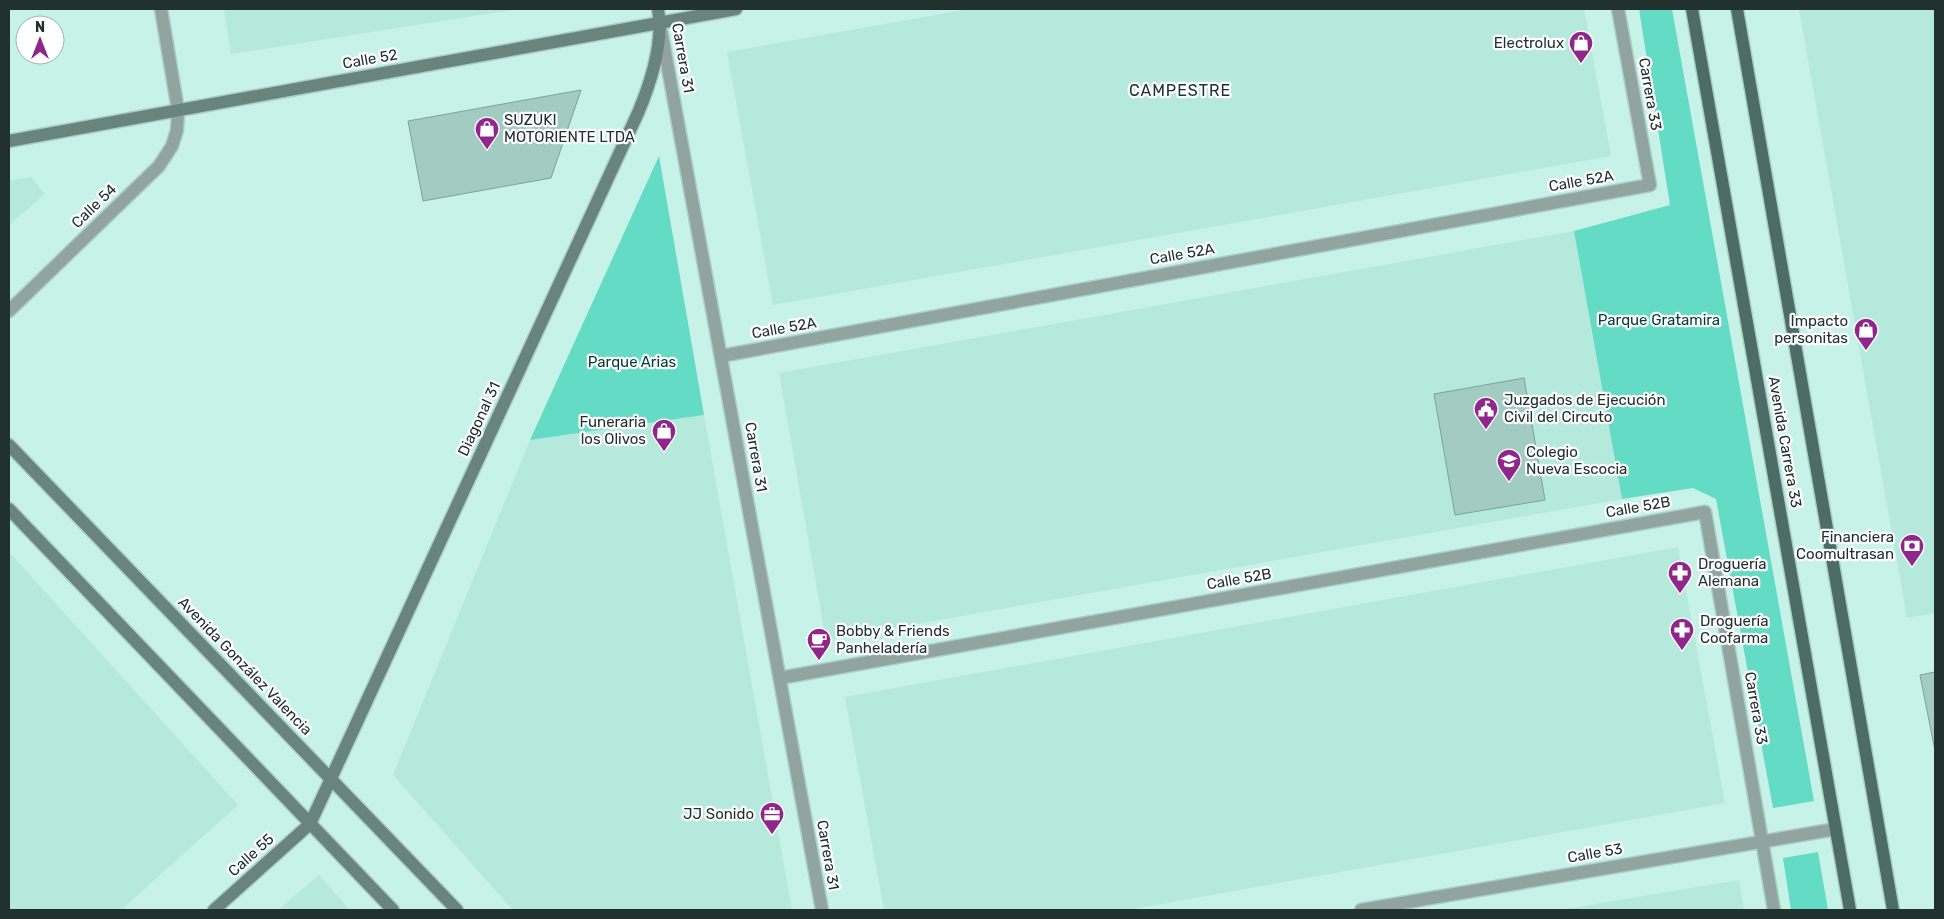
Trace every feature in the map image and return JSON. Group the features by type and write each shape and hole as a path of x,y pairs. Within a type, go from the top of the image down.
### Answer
{"main road":[{"name":"Avenida Carrera 33","path":"1692,9 1850,910"},
{"name":"Avenida Carrera 33","path":"1736,9 1893,910"}],"street":[{"name":"Calle 54","path":"9,311 159,166 172,146 177,130 178,110 160,9"},
{"name":"Carrera 31","path":"658,9 822,910"},
{"name":"Calle 52","path":"9,142 736,9"},
{"name":"Carrera 33","path":"1618,9 1650,185"},
{"name":"Diagonal 31","path":"310,824 638,113 652,78 660,22"},
{"name":"Calle 52A","path":"721,356 1650,185"},
{"name":"Avenida González Valencia","path":"9,445 457,910"},
{"path":"9,509 392,910"},
{"name":"Carrera 33","path":"1705,512 1774,910"},
{"name":"Calle 52B","path":"780,678 1705,512"},
{"name":"Calle 55","path":"214,910 310,824"},
{"name":"Calle 53","path":"1361,910 1836,828"}],"shaded area":[{"path":"224,9 518,9 231,54"},
{"path":"969,9 1584,9 1611,156 773,305 727,52"},
{"path":"1799,9 1935,9 1935,613 1907,618"},
{"path":"31,177 45,194 9,225 9,181"},
{"path":"1574,231 1622,499 826,640 779,373"},
{"path":"704,415 792,910 513,910 393,775 530,440"},
{"path":"1678,547 1725,803 1128,910 884,910 845,697"},
{"path":"9,552 238,805 121,910 9,910"},
{"path":"319,875 350,910 278,910"},
{"path":"1739,880 1744,910 1560,910"}],"green space":[{"name":"Parque Gratamira","path":"1639,9 1672,9 1814,801 1773,808 1716,499 1693,488 1622,499 1574,231 1670,205"},
{"name":"Parque Arias","path":"659,156 704,415 530,440"},
{"path":"1818,852 1828,910 1791,910 1783,858"}],"building":[{"name":"SUZUKI MOTORIENTE LTDA","path":"581,90 551,178 423,201 408,121"},
{"name":"Juzgados de Ejecución Civil del Circuto","path":"1524,378 1545,500 1455,515 1434,394"},
{"path":"1935,672 1935,751 1920,675"}],"place":[{"name":"Electrolux","path":"1581,64"},
{"name":"SUZUKI MOTORIENTE LTDA","path":"487,150"},
{"name":"Impacto personitas","path":"1866,351"},
{"name":"Juzgados de Ejecución Civil del Circuto","path":"1486,430"},
{"name":"Funeraria los Olivos","path":"664,452"},
{"name":"Colegio Nueva Escocia","path":"1509,482"},
{"name":"Financiera Coomultrasan","path":"1912,567"},
{"name":"Droguería Alemana","path":"1680,594"},
{"name":"Droguería Coofarma","path":"1682,651"},
{"name":"Bobby & Friends Panheladería","path":"819,661"},
{"name":"JJ Sonido","path":"772,835"}],"district":[{"name":"CAMPESTRE","path":"1180,90"}]}
